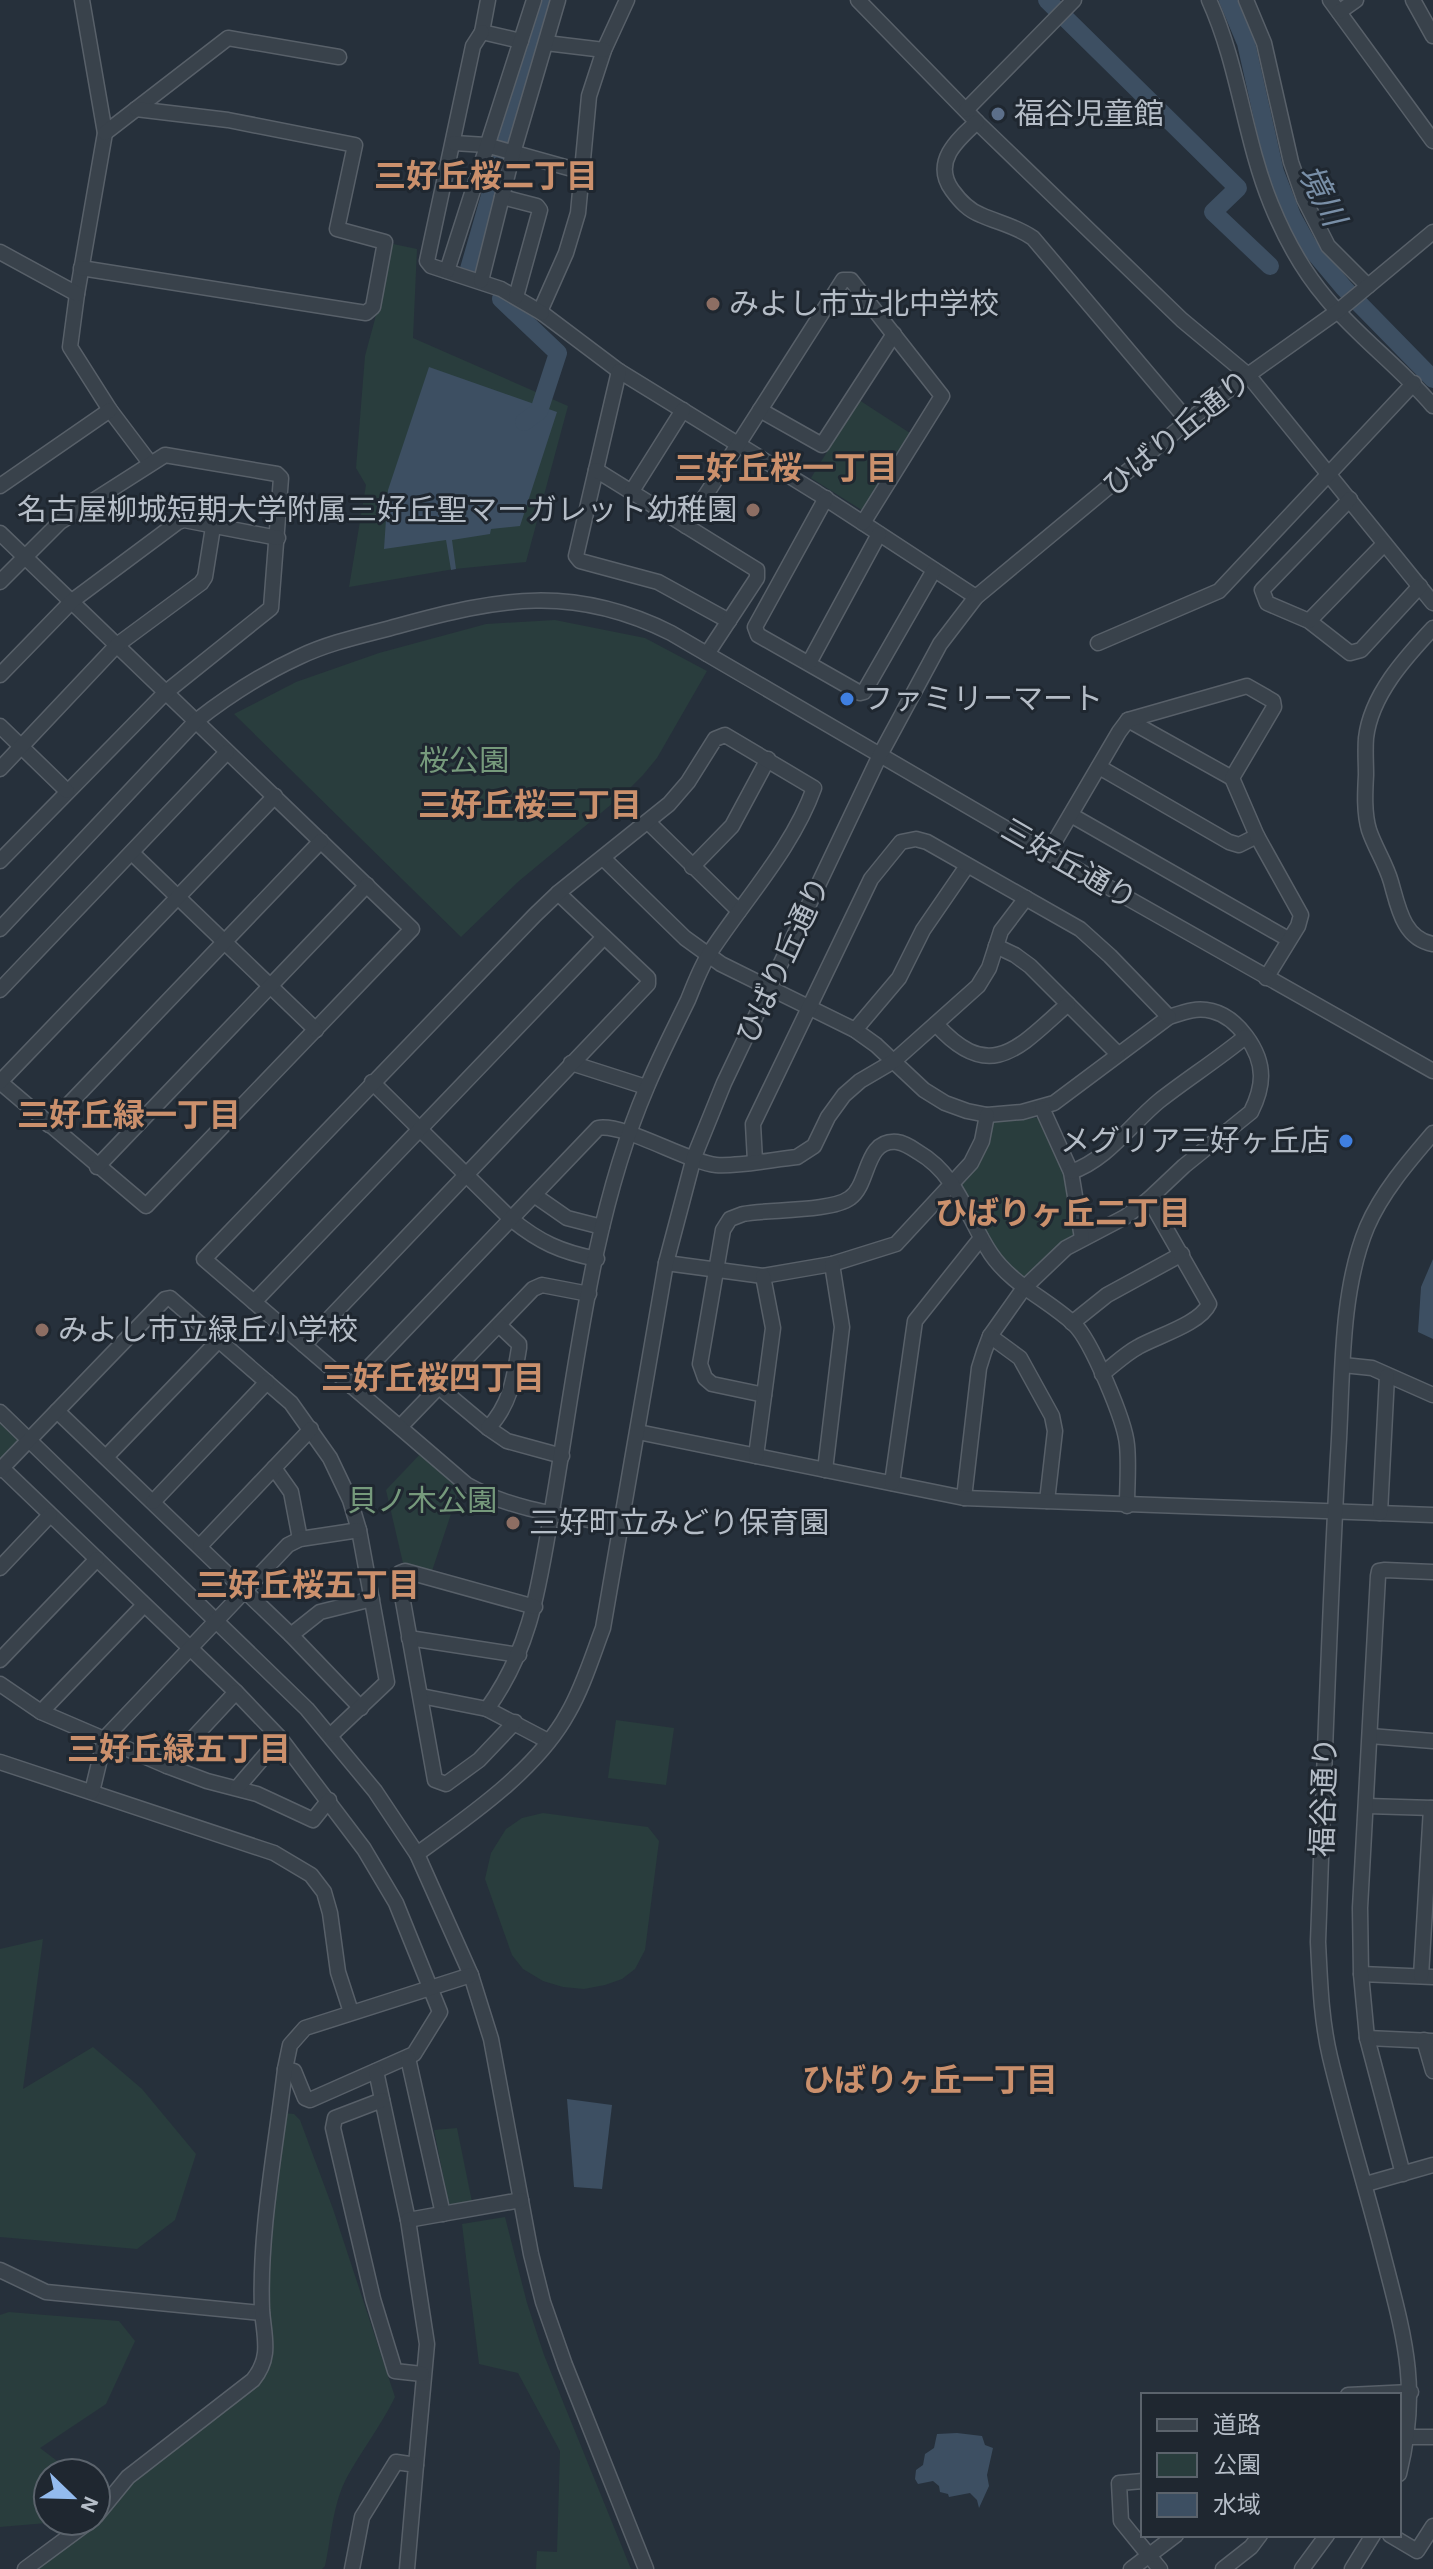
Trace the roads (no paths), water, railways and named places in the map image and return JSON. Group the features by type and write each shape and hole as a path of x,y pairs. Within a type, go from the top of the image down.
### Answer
{"street":[{"path":"82,0 105,133 70,347 110,410 150,463"},
{"path":"488,0 482,32 473,46 428,265 481,281 516,297 619,371 826,498 976,597"},
{"path":"447,271 534,0"},
{"path":"481,281 513,153 558,0"},
{"path":"542,313 573,233 583,172 586,111 604,50 627,0"},
{"path":"858,0 977,122 1182,320 1248,375 1433,603"},
{"path":"1209,0 1242,95 1255,156 1271,206 1293,249 1325,297 1414,383 1433,406"},
{"path":"1246,0 1264,43 1291,162 1304,199 1328,246 1368,287"},
{"path":"1356,0 1334,6 1433,141"},
{"path":"1413,0 1433,36"},
{"path":"966,110 1069,5"},
{"path":"482,32 521,41"},
{"path":"105,133 228,38 339,57"},
{"path":"546,43 604,50"},
{"path":"81,268 366,313 373,307 385,242 337,229 355,145 228,120 136,109"},
{"path":"977,122 955,142 945,161 945,180 966,207 1018,227 1033,238 1188,421"},
{"path":"454,143 486,145 583,172"},
{"path":"502,197 537,206 540,210 516,297"},
{"name":"ひばり丘通り","path":"417,1854 503,1790 568,1715 586,1674 603,1628 666,1263 694,1157 724,1083 880,755 940,644 976,597 1188,421 1338,311 1433,232"},
{"path":"0,252 77,294"},
{"path":"686,526 843,280 851,280 942,396 863,523"},
{"path":"760,410 822,445 894,334"},
{"path":"619,371 577,558 658,582 729,621"},
{"path":"1098,643 1219,591 1414,383"},
{"path":"0,486 110,410"},
{"path":"632,491 683,410"},
{"path":"0,582 60,522 150,463 169,454 280,475 271,608 165,693 0,861"},
{"path":"596,470 757,570 757,578 707,654"},
{"path":"826,498 755,627 758,635 860,693 864,692 934,570"},
{"path":"1350,499 1262,590 1267,603 1309,621 1350,653 1361,650 1420,586"},
{"path":"0,675 72,601 178,522 184,520 278,538"},
{"path":"0,769 117,645 201,583 205,577 213,527"},
{"path":"0,533 165,693 275,796 412,929 150,1204 142,1205 0,1082 275,796"},
{"path":"809,663 879,534"},
{"path":"1309,621 1384,544"},
{"name":"三好丘通り","path":"0,929 196,721 230,694 299,657 389,628 487,603 559,601 607,608 659,627 1048,853 1433,1071"},
{"path":"1433,628 1402,663 1382,693 1371,719 1366,736 1365,800 1369,831 1390,877 1402,918 1418,939 1433,944"},
{"path":"1048,853 1128,720 1247,686 1273,701 1274,707 1232,778"},
{"path":"1128,720 1232,778 1257,836 1301,915 1298,926 1266,978"},
{"path":"0,726 67,791"},
{"path":"487,1709 519,1655 535,1607 551,1513 562,1456 589,1294 602,1227 628,1134 646,1087 709,954 801,819 814,788 727,735 718,737 688,782 648,822 558,893 204,1259 453,1475 500,1500 551,1513 620,1525"},
{"path":"0,990 227,752"},
{"path":"692,867 732,826 768,759"},
{"path":"1099,767 1229,842 1239,845 1257,836"},
{"path":"1071,815 1288,939"},
{"path":"648,822 739,911"},
{"path":"755,1161 753,1124 865,889 896,846 907,839 921,839 1080,929 1169,1017"},
{"path":"49,1125 321,841"},
{"path":"132,853 316,1030"},
{"path":"603,858 679,933 740,975 855,1030 935,1098 952,1106 987,1115 1042,1108 1070,1094 1169,1017 1190,1009 1223,1014 1245,1037 1259,1062 1261,1075 1260,1090 1251,1112 1125,1217 1082,1238 1056,1256 1024,1288 990,1336 979,1368 964,1498"},
{"path":"855,1030 899,978 923,930 967,866"},
{"path":"97,1167 367,885"},
{"path":"304,1345 649,980 558,893"},
{"path":"351,1386 598,1128 603,1126 716,1165 797,1157 808,1152 844,1095 860,1081 894,1061 978,986 989,968 1001,931 1026,898"},
{"path":"254,1302 604,937"},
{"path":"996,946 1022,959 1118,1054"},
{"path":"936,1024 958,1046 976,1054 997,1055 1019,1047 1068,1004"},
{"path":"1071,1172 1097,1158 1159,1101 1204,1071 1245,1037"},
{"path":"571,1063 646,1087"},
{"path":"372,1082 511,1219 543,1243 597,1259"},
{"path":"1042,1108 1071,1172 1082,1238"},
{"path":"666,1263 763,1276 832,1264 896,1244 971,1163 979,1151 987,1115"},
{"name":"福谷通り","path":"1401,2466 1408,2437 1411,2392 1406,2343 1330,2056 1321,2003 1319,1912 1335,1511 1350,1288 1367,1227 1400,1172 1433,1133"},
{"path":"764,1395 715,1385 702,1372 700,1356 723,1230 730,1219 748,1212 841,1203 857,1191 874,1151 886,1143 900,1142 927,1157 953,1182 993,1257 1024,1288 1082,1333 1118,1411 1127,1442 1127,1506"},
{"path":"534,1195 562,1216 602,1227"},
{"path":"1102,1374 1136,1348 1185,1324 1209,1304 1149,1199"},
{"path":"892,1483 915,1321 981,1238"},
{"path":"1072,1323 1096,1302 1182,1254"},
{"path":"825,1470 842,1327 832,1264"},
{"path":"756,1456 773,1328 763,1276"},
{"path":"400,1427 537,1286 589,1294"},
{"path":"285,2069 294,2071 305,2098 310,2100 414,2054 439,2016 432,1989 396,1903 364,1849 280,1738 236,1692 1,1469 165,1299 170,1298 295,1407 342,1479 359,1530 387,1682 331,1735"},
{"path":"488,1428 512,1391 519,1348 519,1344 499,1325"},
{"path":"990,1336 1020,1358 1052,1416 1055,1431 1047,1501"},
{"path":"106,1457 218,1341"},
{"path":"1343,1365 1372,1368 1433,1395"},
{"path":"1380,1513 1387,1376"},
{"path":"153,1502 267,1382"},
{"path":"439,1387 488,1428 514,1444 562,1456"},
{"path":"57,1411 200,1546 361,1708"},
{"path":"0,1412 287,1687 331,1735 375,1791 417,1854 471,1975 491,2039 531,2254 550,2323 646,2569"},
{"path":"200,1546 311,1429"},
{"path":"638,1432 964,1498 1433,1515"},
{"path":"274,1468 291,1492 300,1539"},
{"path":"0,1568 50,1515"},
{"path":"92,1792 105,1738 288,1545 300,1539 359,1530"},
{"path":"0,1660 97,1559"},
{"path":"515,1722 479,1760 451,1781 440,1784 435,1780 400,1573 405,1571 535,1607"},
{"path":"1403,2174 1367,2038 1361,1974 1360,1908 1379,1571 1433,1572"},
{"path":"291,1635 320,1612 372,1599"},
{"path":"41,1712 144,1605"},
{"path":"409,1638 519,1655"},
{"path":"0,1684 41,1712 167,1766 237,1788 313,1820 329,1800"},
{"path":"167,1766 236,1692"},
{"path":"421,1696 487,1709 548,1741"},
{"path":"1370,1736 1433,1741"},
{"path":"237,1788 280,1738"},
{"path":"0,1762 274,1853 311,1875 324,1892 338,1972 351,2012"},
{"path":"1361,1974 1427,1976 1432,1808 1367,1806"},
{"path":"112,2496 128,2477 229,2400 260,2372 267,2349 261,2267 290,2045 305,2028 471,1975"},
{"path":"1367,2038 1429,2041 1433,2071"},
{"path":"408,2058 443,2214"},
{"path":"376,2071 408,2220 427,2344 407,2569"},
{"path":"382,2100 335,2118 333,2128 373,2299 395,2371 422,2374"},
{"path":"1366,2184 1433,2165"},
{"path":"408,2220 521,2200"},
{"path":"0,2270 46,2292 262,2313"},
{"path":"1392,2393 1411,2392"},
{"path":"1408,2437 1433,2437"},
{"path":"353,2568 362,2517 387,2476 396,2462 416,2465"},
{"path":"1141,2481 1119,2483 1121,2521 1160,2569"},
{"path":"1393,2537 1417,2551 1433,2526"},
{"path":"25,2569 68,2537"},
{"path":"1131,2569 1173,2537"},
{"path":"1223,2569 1251,2547 1258,2537"},
{"path":"1302,2569 1326,2537"},
{"path":"1352,2569 1372,2537"}],"water":[{"path":"429,367 557,412 520,526 491,529 490,534 452,540 456,569 451,570 446,540 384,549 388,490"},
{"path":"1433,1259 1433,1339 1418,1332 1421,1287"},
{"path":"567,2099 612,2105 602,2189 574,2187"},
{"path":"937,2434 982,2436 985,2445 993,2448 987,2475 989,2486 979,2508 977,2500 970,2493 949,2497 940,2492 933,2481 918,2484 915,2479 916,2470 923,2465 925,2454 934,2448"}],"waterway":[{"path":"469,269 546,0"},
{"path":"1047,0 1238,188 1213,212 1270,266"},
{"name":"境川","path":"1228,0 1246,43 1275,172 1292,216 1308,245 1344,288 1433,379"},
{"path":"501,299 558,353 539,411 524,422"}],"place":[{"name":"福谷児童館","path":"998,114"},
{"name":"みよし市立北中学校","path":"713,304"},
{"name":"名古屋柳城短期大学附属三好丘聖マーガレット幼稚園","path":"753,510"},
{"name":"ファミリーマート","path":"847,699"},
{"name":"メグリア三好ヶ丘店","path":"1346,1141"},
{"name":"みよし市立緑丘小学校","path":"42,1330"},
{"name":"三好町立みどり保育園","path":"513,1523"}],"district":[{"name":"三好丘桜二丁目","path":"486,176"},
{"name":"三好丘桜一丁目","path":"786,468"},
{"name":"三好丘桜三丁目","path":"530,805"},
{"name":"三好丘緑一丁目","path":"129,1115"},
{"name":"ひばりヶ丘二丁目","path":"1063,1213"},
{"name":"三好丘桜四丁目","path":"433,1378"},
{"name":"三好丘桜五丁目","path":"308,1585"},
{"name":"三好丘緑五丁目","path":"179,1749"},
{"name":"ひばりヶ丘一丁目","path":"930,2080"}],"park label":[{"name":"桜公園","path":"464,761"},
{"name":"貝ノ木公園","path":"422,1501"}]}
